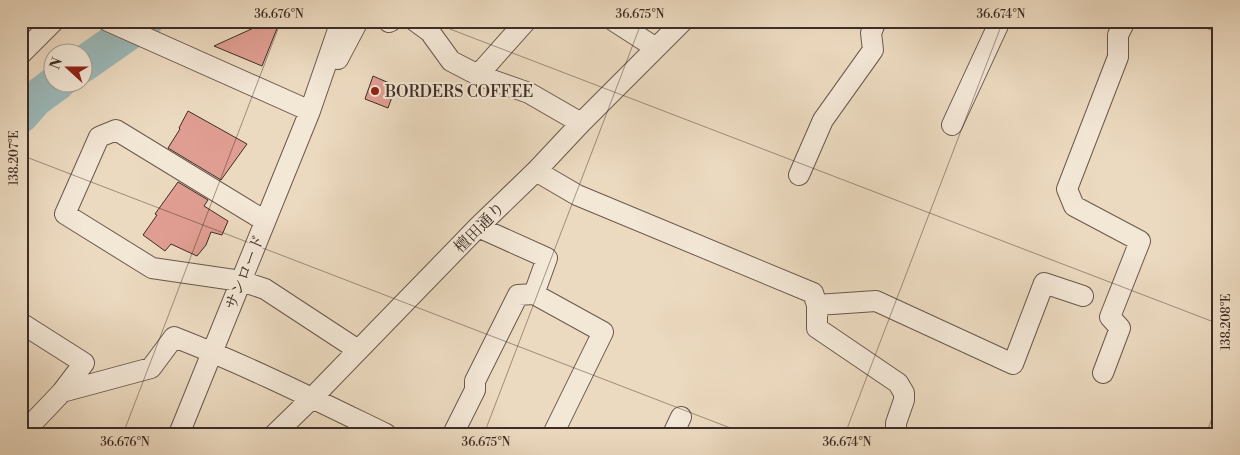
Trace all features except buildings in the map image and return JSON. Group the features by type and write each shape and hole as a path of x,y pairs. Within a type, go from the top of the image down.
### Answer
{"street":[{"path":"21,54 54,21"},
{"path":"108,21 310,111"},
{"name":"サンロード","path":"179,434 310,111 341,21"},
{"name":"サンロード","path":"310,111 358,21"},
{"path":"415,21 430,32 451,61 478,75 529,93 581,123"},
{"path":"478,75 526,21"},
{"path":"614,21 656,48"},
{"name":"檀田通り","path":"275,434 683,21"},
{"path":"799,176 822,120 873,50 870,33 876,21"},
{"path":"952,125 1000,21"},
{"path":"1103,372 1120,328 1110,317 1140,241 1074,206 1067,189 1118,57 1118,35 1125,21"},
{"path":"265,221 116,130 99,137 66,214 152,268 241,281 265,289 358,350"},
{"path":"536,171 577,195 814,293 817,328 898,382 904,393 904,400 896,423 896,434"},
{"path":"478,227 547,258 534,294"},
{"path":"816,305 876,301 1013,364 1044,283 1083,296"},
{"path":"453,434 474,390 475,381 518,295 534,294 603,332 553,434"},
{"path":"21,323 84,363 62,392 22,434"},
{"path":"62,392 151,368 174,337 212,352 386,434"}],"waterway":[{"path":"92,58 145,21"},
{"path":"21,115 35,99 44,92"}],"place":[{"name":"BORDERS COFFEE","path":"375,91"}]}
